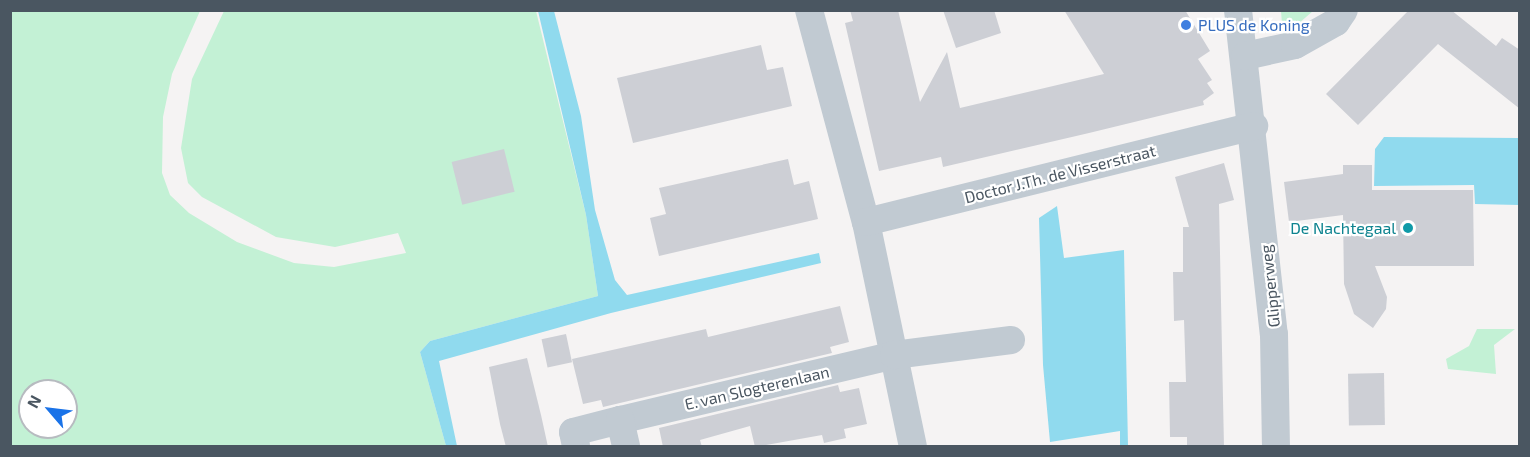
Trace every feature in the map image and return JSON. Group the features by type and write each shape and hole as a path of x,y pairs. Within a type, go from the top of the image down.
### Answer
{"street":[{"path":"809,10 866,222 913,447"},
{"path":"1245,56 1295,45 1336,22 1344,10"},
{"name":"Glipperweg","path":"1239,12 1254,126 1274,334 1276,447"},
{"name":"Doctor J.Th. de Visserstraat","path":"866,222 1254,126"},
{"name":"E. van Slogterenlaan","path":"576,447 573,432 623,433 894,355 1011,340"}],"green space":[{"path":"10,11 200,11 172,74 163,117 162,173 170,195 189,213 237,242 294,263 334,267 406,253 398,233 335,247 276,237 202,197 188,183 181,148 192,79 224,11 536,11 586,215 598,296 430,341 420,352 446,446 11,446"},
{"path":"1281,11 1313,11 1283,37"},
{"path":"1477,329 1515,329 1494,345 1496,374 1448,369 1446,359 1469,346"}],"water":[{"path":"538,11 554,11 581,116 595,210 615,280 627,295 819,253 821,263 611,313 439,361 457,446 446,446 420,352 430,341 598,296 586,215"},
{"path":"1384,137 1519,138 1519,205 1475,204 1474,185 1374,186 1375,149"},
{"path":"1057,206 1064,258 1124,250 1128,446 1120,446 1120,431 1050,442 1043,365 1039,218"}],"building":[{"path":"850,10 898,10 920,102 947,52 960,108 1104,74 1064,10 1185,10 1210,51 1198,59 1212,80 1207,83 1214,93 1203,101 1204,105 943,167 941,157 879,171 845,23 853,21"},
{"path":"943,10 994,10 1001,33 956,48"},
{"path":"1409,10 1451,10 1496,46 1502,38 1520,50 1520,109 1438,44 1358,125 1326,94"},
{"path":"761,45 767,70 783,67 792,106 633,143 617,78"},
{"path":"504,149 515,192 462,205 452,162"},
{"path":"788,159 794,185 809,181 818,219 659,256 650,218 666,214 659,188"},
{"path":"1224,163 1234,200 1219,204 1224,447 1187,447 1187,437 1170,437 1169,382 1186,382 1184,320 1174,321 1173,272 1183,272 1183,227 1189,227 1175,177"},
{"name":"De Nachtegaal","path":"1343,165 1372,165 1372,190 1473,190 1474,266 1375,266 1387,297 1386,309 1373,328 1354,314 1344,284 1343,215 1289,222 1284,182 1343,174"},
{"path":"840,306 849,342 830,347 832,353 603,407 601,400 583,404 572,359 706,329 708,337"},
{"path":"566,334 572,362 548,368 542,339"},
{"path":"527,358 548,447 506,447 489,367"},
{"path":"1384,373 1385,425 1349,426 1348,374"},
{"path":"838,385 840,392 859,388 867,424 844,429 846,438 824,443 822,435 755,447 750,426 700,440 702,447 663,447 659,428"}],"place":[{"name":"PLUS de Koning","path":"1186,25"},
{"name":"De Nachtegaal","path":"1408,228"}]}
